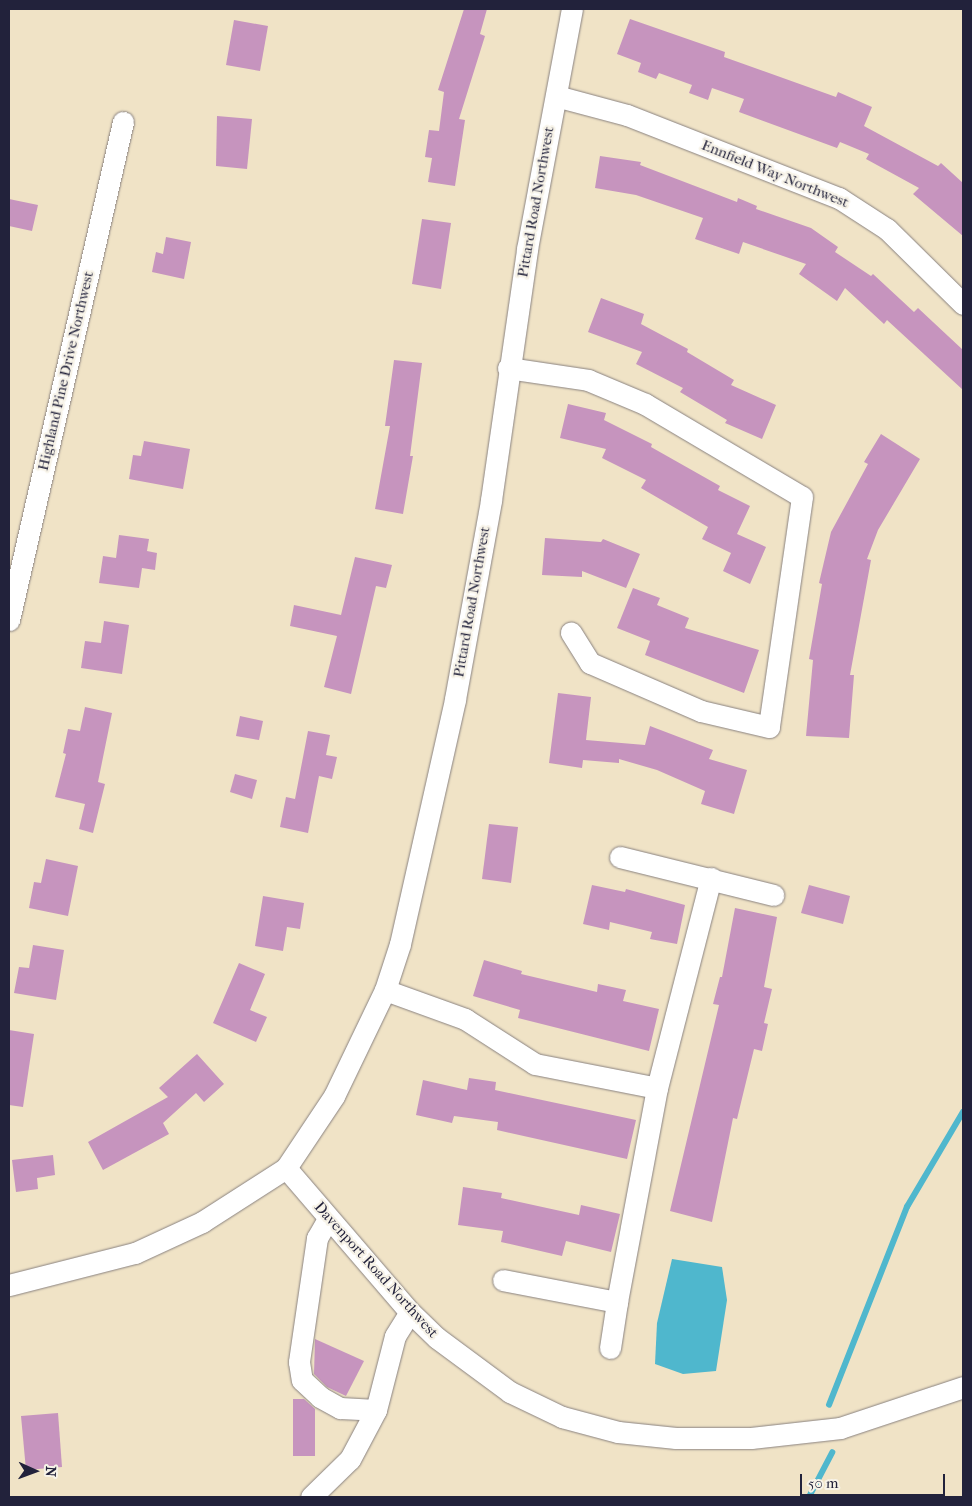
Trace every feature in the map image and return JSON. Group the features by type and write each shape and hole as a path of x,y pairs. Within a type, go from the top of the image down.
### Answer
{"street":[{"name":"Pittard Road Northwest","path":"286,1168 334,1096 385,990 400,944 455,699 491,500 508,368 572,9"},
{"name":"Ennfield Way Northwest","path":"556,96 627,115 838,198 888,229 963,304"},
{"name":"Highland Pine Drive Northwest","path":"9,620 123,122"},
{"path":"508,368 588,380 645,404 802,497 769,727 701,711 590,663 571,633"},
{"path":"620,857 711,878 773,895"},
{"path":"610,1348 657,1088 711,878"},
{"path":"385,990 465,1019 535,1064 657,1088"},
{"path":"9,1285 135,1253 202,1222 286,1168"},
{"name":"Davenport Road Northwest","path":"286,1168 410,1312 464,1361 510,1392 562,1417 618,1432 722,1440 840,1428 963,1387"},
{"path":"328,1219 317,1238 299,1362 302,1380 320,1397 340,1408 376,1410"},
{"path":"503,1280 617,1302"},
{"path":"311,1497 350,1459 376,1410 395,1336 410,1312"}],"water":[{"path":"672,1259 722,1267 727,1300 716,1371 683,1374 655,1364 657,1323"}],"building":[{"path":"464,9 487,9 480,34 485,36 459,119 465,120 455,186 428,182 432,158 425,157 429,130 439,131 444,92 438,90"},
{"path":"630,19 725,52 724,57 836,97 838,92 872,107 864,126 938,166 941,163 963,183 963,236 913,194 919,188 866,159 869,154 840,142 837,148 739,112 744,99 712,88 708,100 689,93 692,85 659,73 656,79 638,72 641,63 617,54"},
{"path":"234,20 268,26 260,71 226,65"},
{"path":"217,116 252,119 247,169 216,166"},
{"path":"600,156 641,162 640,165 737,202 738,198 757,206 756,209 811,228 838,247 835,252 871,276 873,274 914,312 918,308 963,350 963,390 887,320 884,324 845,288 837,301 799,274 806,264 743,242 739,254 695,239 703,218 636,195 595,188"},
{"path":"9,199 38,205 32,231 9,226"},
{"path":"422,219 451,223 441,289 412,284"},
{"path":"166,237 191,242 184,279 152,272 156,252 163,254"},
{"path":"601,298 644,314 641,324 688,349 687,352 734,380 731,385 776,405 762,439 725,423 727,420 680,392 683,388 636,364 642,352 588,332"},
{"path":"394,360 422,363 410,456 413,456 403,514 375,509 390,426 385,426"},
{"path":"568,404 606,413 604,420 652,444 651,447 720,486 718,490 750,506 737,534 766,547 750,584 723,571 731,553 702,539 708,527 641,488 646,480 602,458 606,449 560,438"},
{"path":"881,434 920,459 878,530 867,559 871,560 850,675 854,675 849,738 806,736 813,660 809,659 822,584 819,583 831,532 868,464 864,462"},
{"path":"144,441 190,449 183,489 129,479 133,455 141,456"},
{"path":"119,535 149,539 147,551 157,553 155,570 142,568 139,588 99,583 103,556 116,558"},
{"path":"545,538 601,542 603,539 640,554 626,588 582,571 582,577 542,575"},
{"path":"355,557 392,565 386,588 376,586 351,694 324,687 337,636 290,626 294,605 341,615"},
{"path":"633,588 660,598 657,605 689,618 685,628 759,650 744,693 645,655 650,641 617,628"},
{"path":"104,621 129,625 122,674 81,668 85,641 101,643"},
{"path":"558,693 591,697 586,740 645,745 650,726 713,750 709,759 747,770 734,814 701,804 705,791 657,770 619,759 619,763 583,760 582,768 549,763"},
{"path":"85,707 112,713 98,782 105,784 93,833 79,829 85,804 55,797 66,754 63,753 68,729 80,731"},
{"path":"240,716 263,721 259,740 236,736"},
{"path":"308,731 330,735 326,755 337,757 332,779 319,776 308,833 280,827 286,797 295,799"},
{"path":"235,774 257,780 252,799 230,792"},
{"path":"489,824 518,827 511,883 482,879"},
{"path":"46,859 78,866 68,916 29,908 34,882 41,883"},
{"path":"592,885 625,892 626,889 685,905 677,944 650,939 652,932 610,922 609,930 583,924"},
{"path":"809,885 850,896 843,924 801,913"},
{"path":"263,896 304,903 300,929 287,927 283,951 255,946"},
{"path":"735,908 777,917 764,987 772,989 764,1023 768,1024 762,1051 754,1049 737,1119 733,1118 712,1222 670,1211 719,1005 713,1004 720,977 722,977"},
{"path":"33,945 64,950 56,1000 14,993 19,967 29,968"},
{"path":"484,960 522,971 521,974 597,992 598,984 626,990 623,1001 659,1009 649,1051 518,1018 520,1010 473,996"},
{"path":"239,963 265,974 250,1010 267,1017 256,1042 213,1023"},
{"path":"9,1030 34,1034 23,1107 9,1105"},
{"path":"197,1054 224,1084 204,1102 196,1093 163,1123 169,1134 103,1170 88,1142 168,1097 159,1088"},
{"path":"469,1078 496,1082 495,1090 636,1120 627,1159 497,1130 498,1122 454,1116 452,1123 416,1115 423,1080 467,1090"},
{"path":"53,1155 55,1175 37,1178 38,1189 16,1192 12,1160"},
{"path":"463,1187 502,1193 501,1198 579,1215 581,1205 620,1214 611,1252 566,1241 562,1256 501,1242 503,1231 458,1225"},
{"path":"315,1339 364,1361 346,1396 327,1387 314,1374"},
{"path":"293,1399 304,1399 315,1409 315,1456 293,1456"},
{"path":"58,1413 62,1467 26,1470 21,1416"}],"waterway":[{"path":"829,1405 907,1207 963,1112"},
{"path":"809,1497 832,1453"}]}
